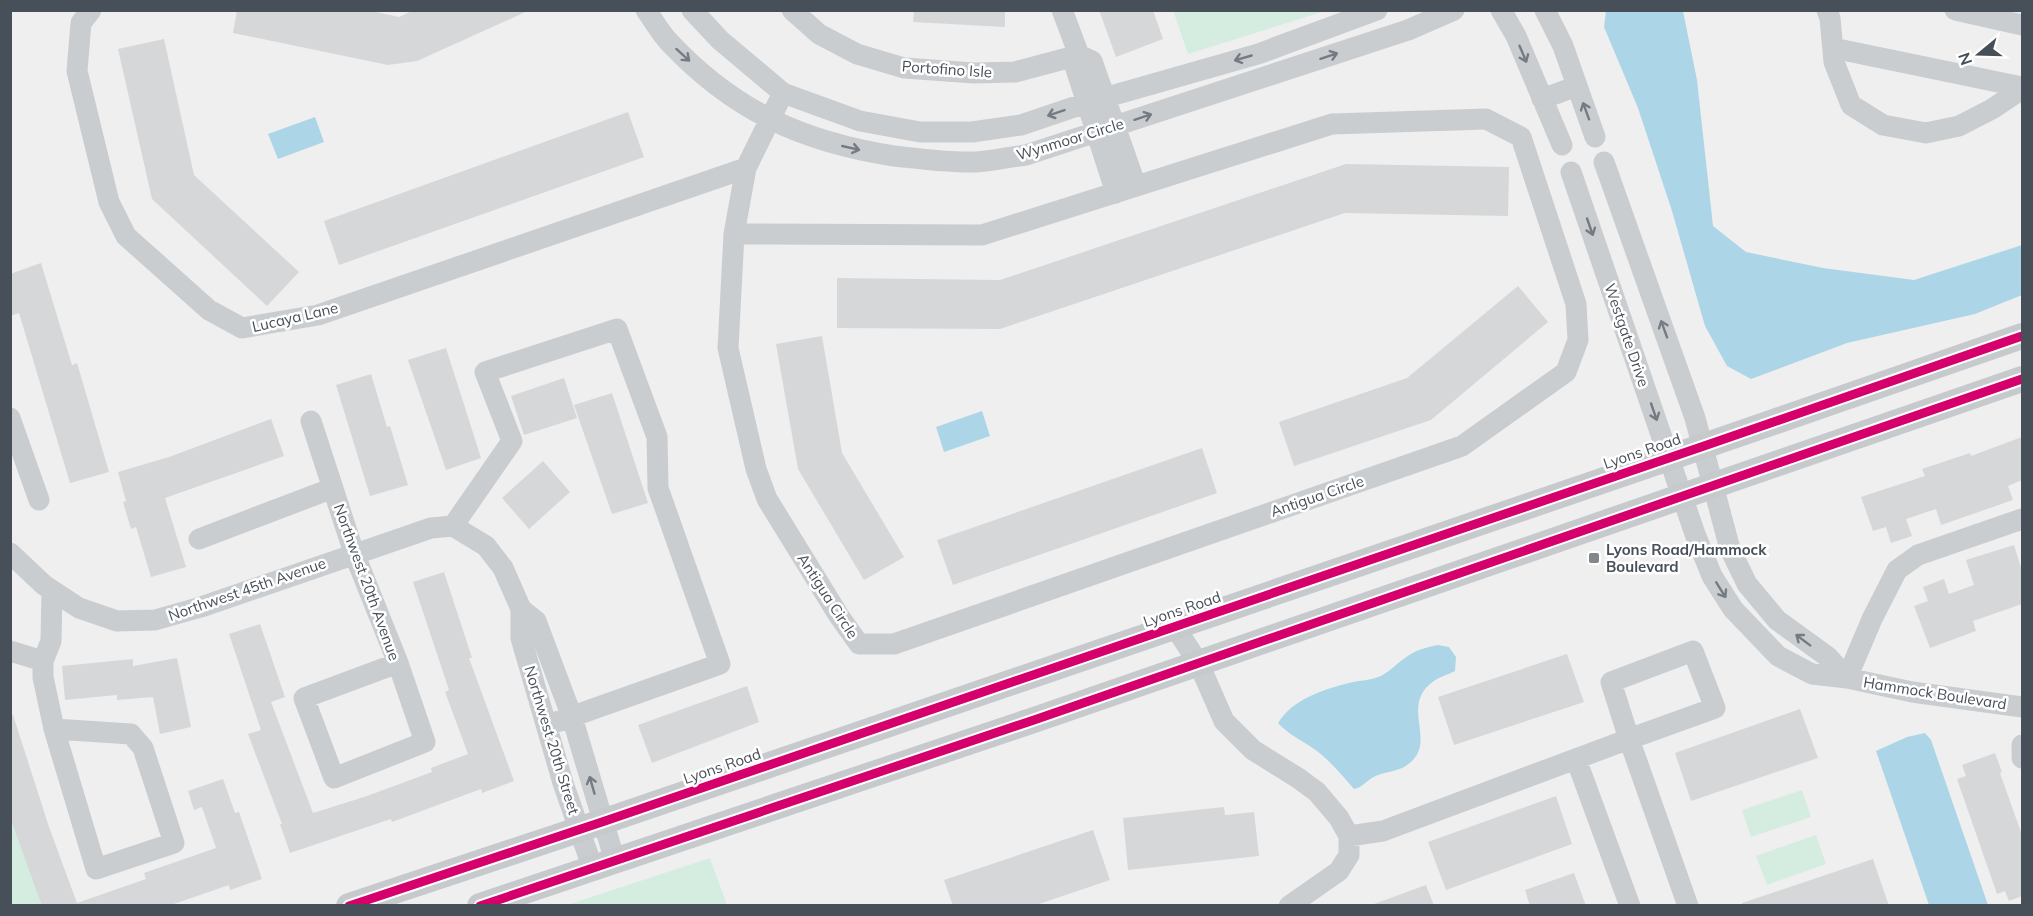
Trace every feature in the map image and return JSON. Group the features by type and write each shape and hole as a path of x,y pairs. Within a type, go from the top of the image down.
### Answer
{"main road":[{"name":"Lyons Road","path":"350,906 1175,627 2022,336"},
{"path":"480,906 1684,497 2022,379"}],"street":[{"name":"Lucaya Lane","path":"91,10 81,23 77,71 109,202 126,236 209,310 242,328 318,315 746,168"},
{"name":"Wynmoor Circle","path":"645,10 669,43 723,91 762,115 812,138 854,150 932,160 976,162 1026,155 1408,30 1454,10"},
{"name":"Wynmoor Circle","path":"692,10 720,40 777,88 860,121 920,132 972,132 1021,125 1258,54 1377,10"},
{"name":"Portofino Isle","path":"792,10 819,34 857,54 904,68 974,73 1015,72 1080,55"},
{"path":"1062,10 1080,55 1076,69 1096,101 1126,190"},
{"path":"1501,10 1516,36 1562,145"},
{"path":"1545,10 1563,46 1595,137"},
{"path":"1827,10 1830,18 1834,62 1851,105 1883,125 1926,133 1959,126 1992,109 2022,88"},
{"path":"1955,10 2022,26"},
{"path":"1833,48 2022,88"},
{"path":"1542,99 1577,86"},
{"name":"Antigua Circle","path":"734,234 982,235 1332,124 1486,119 1521,137 1576,304 1578,340 1566,372 1462,446 894,644 859,644 839,616 767,499 756,469 728,348 734,234 746,168 762,115 777,88"},
{"path":"1604,162 1704,446 1713,485"},
{"name":"Westgate Drive","path":"1571,172 1684,497"},
{"path":"453,526 512,441 485,372 617,329 657,437 658,488 720,664 548,725"},
{"path":"10,418 39,500"},
{"name":"Northwest 20th Avenue","path":"311,421 354,553 398,663 425,742 334,778 304,698 398,663"},
{"name":"Hammock Boulevard","path":"1713,485 1730,549 1748,585 1777,620 1828,657 1847,678"},
{"path":"199,538 333,488"},
{"name":"Hammock Boulevard","path":"1684,497 1695,534 1712,576 1733,609 1778,656 1812,674 1847,678 1912,692 2022,706"},
{"path":"1847,678 1872,619 1897,570 1918,555 2022,519"},
{"name":"Northwest 45th Avenue","path":"10,554 48,588 79,608 117,621 155,620 201,607 431,528 453,526"},
{"name":"Northwest 20th Street","path":"453,526 486,546 503,568 521,609 521,638 563,783 591,826"},
{"path":"48,588 51,641 43,661 43,677 54,729 96,869 174,843 143,748 131,734 54,729"},
{"name":"Northwest 20th Street","path":"521,609 536,621 572,717 591,826 604,865"},
{"path":"1175,627 1198,663 1224,720 1253,750 1317,792 1340,818 1348,836 1349,855 1339,871 1289,906"},
{"path":"10,651 43,661"},
{"path":"1348,836 1383,831 1629,739 1715,708 1693,651 1611,682 1629,739 1688,906"},
{"path":"2022,745 2022,758"},
{"path":"1576,759 1630,906"}],"green space":[{"path":"1173,10 1325,10 1325,11 1188,54"},
{"path":"1802,790 1811,817 1751,837 1742,810"},
{"path":"11,803 44,905 11,905"},
{"path":"1816,835 1826,864 1767,885 1756,856"},
{"path":"710,858 727,905 567,905"}],"water":[{"path":"1606,11 1683,11 1697,80 1713,226 1746,252 1823,268 1914,280 2022,245 2022,295 1975,314 1847,343 1751,379 1727,366 1705,326 1672,211 1638,108 1604,27"},
{"path":"315,117 324,142 278,159 268,134"},
{"path":"982,411 990,436 944,452 936,427"},
{"path":"1438,645 1449,647 1456,657 1455,671 1432,682 1422,694 1418,705 1421,738 1419,748 1415,758 1404,767 1375,776 1354,789 1322,755 1278,723 1292,708 1319,692 1381,676 1414,652"},
{"path":"1925,733 1931,740 1988,905 1929,905 1876,751 1907,737"}],"building":[{"path":"237,10 367,10 399,17 414,10 530,10 417,61 388,65 233,33"},
{"path":"914,10 1005,10 1005,27 913,22"},
{"path":"1099,10 1153,10 1163,39 1116,57"},
{"path":"164,39 194,175 299,272 267,306 152,199 118,49"},
{"path":"628,112 644,157 339,265 324,221"},
{"path":"1346,164 1509,167 1508,216 1345,213 1000,329 837,328 837,278 1000,280"},
{"path":"41,263 72,365 77,363 109,472 70,483 19,313 10,316 10,274"},
{"path":"1518,286 1548,322 1431,420 1294,466 1279,422 1407,378"},
{"path":"822,336 842,453 904,557 864,580 798,469 776,344"},
{"path":"446,348 481,458 446,470 408,360"},
{"path":"371,374 408,485 370,496 336,385"},
{"path":"564,378 577,418 524,435 511,396"},
{"path":"612,393 648,503 612,514 574,405"},
{"path":"271,419 284,456 165,498 186,567 151,577 136,527 131,529 118,472 169,457"},
{"path":"2022,437 2022,480 2008,486 2013,500 1941,525 1936,509 1906,519 1912,536 1891,543 1886,527 1873,531 1861,497 1925,476 1922,469 1970,453 1971,456"},
{"path":"1202,448 1217,493 953,585 937,540"},
{"path":"543,461 570,492 529,529 502,498"},
{"path":"2014,545 2022,571 2022,604 1973,621 1976,631 1930,648 1914,606 1928,601 1923,587 1944,579 1949,594 1974,585 1966,560"},
{"path":"444,572 472,658 469,658 514,781 482,793 481,789 392,822 391,819 290,853 280,824 282,824 248,734 261,730 229,634 260,624 285,697 271,702 313,813 432,772 431,768 468,754 445,692 449,690 413,582"},
{"path":"1567,654 1584,702 1454,745 1438,697"},
{"path":"177,658 191,727 160,734 153,697 117,700 117,695 65,700 62,666 133,659 133,666"},
{"path":"747,686 759,722 652,763 638,725"},
{"path":"1800,709 1818,758 1691,801 1675,753"},
{"path":"13,715 49,827 77,903 146,879 144,873 216,848 202,807 194,810 188,791 223,779 235,813 239,812 262,879 230,890 229,885 168,906 42,906 10,817 10,716"},
{"path":"1995,753 2022,835 2022,896 2009,901 2005,891 1997,894 1957,779 1966,776 1962,765"},
{"path":"1556,796 1572,844 1446,890 1428,842"},
{"path":"1224,807 1225,815 1254,812 1259,856 1128,870 1123,818"},
{"path":"1093,830 1110,880 1033,906 953,906 944,880"},
{"path":"1873,859 1889,906 1742,906 1742,903"},
{"path":"1574,873 1586,906 1530,906 1525,890"},
{"path":"1426,885 1434,906 1374,906 1374,904"}],"cycle path":[{"path":"349,906 602,822 2022,336"},
{"path":"480,906 1034,720 2022,379"}],"place":[{"name":"Lyons Road/Hammock Boulevard","path":"1594,558"}]}
